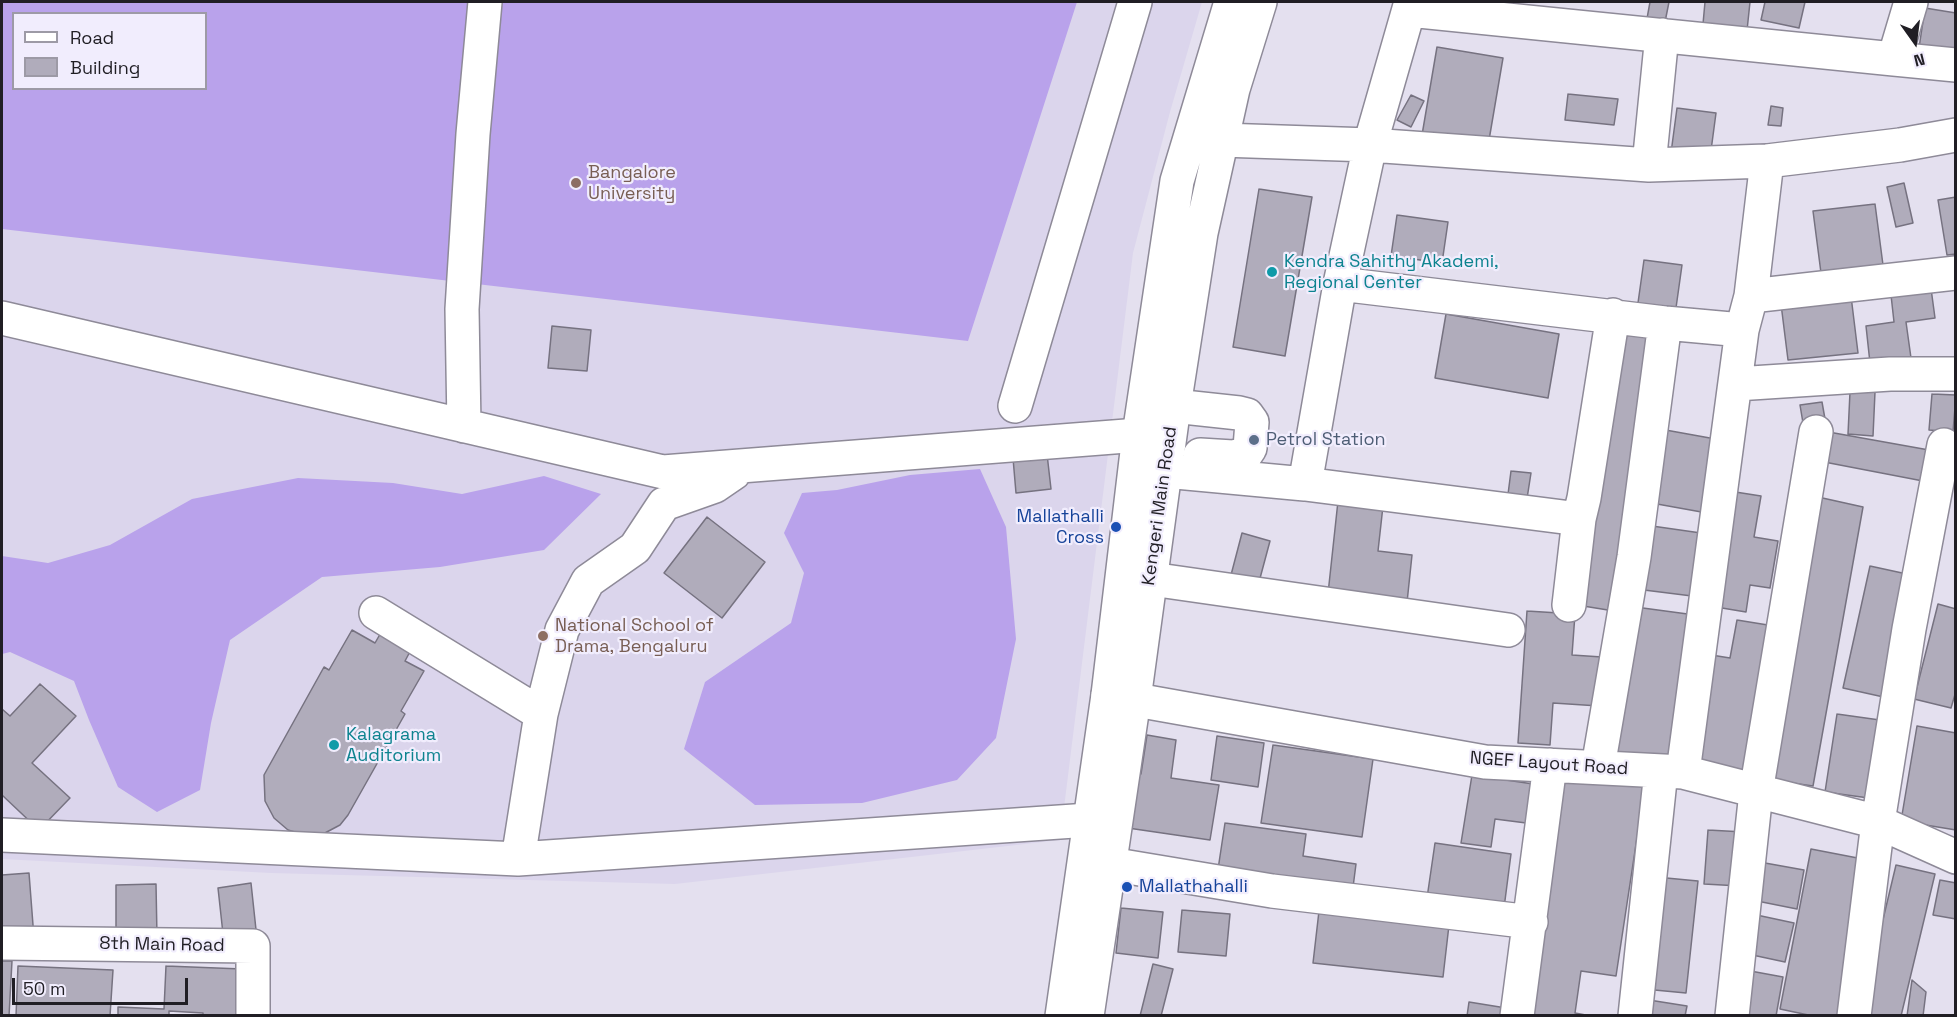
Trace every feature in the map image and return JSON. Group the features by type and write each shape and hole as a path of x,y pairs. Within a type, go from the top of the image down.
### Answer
{"street":[{"path":"464,426 462,309 473,134 485,2"},
{"path":"1015,406 1135,2"},
{"name":"Kengeri Main Road","path":"1087,1016 1110,864 1138,435 1177,182 1231,2"},
{"name":"Kengeri Main Road","path":"1062,1016 1089,820 1151,579 1174,406 1201,233 1233,89 1260,2"},
{"path":"1894,58 1911,2"},
{"path":"1305,484 1340,284 1370,145 1410,6 1956,65"},
{"path":"1649,165 1662,35"},
{"path":"1221,140 1370,145 1649,165 1767,161 1900,145 1956,135"},
{"path":"1635,1016 1672,772 1736,384 1742,330 1751,296 1767,161"},
{"path":"1751,296 1956,273"},
{"path":"1340,284 1742,330"},
{"path":"1569,605 1579,519 1613,315"},
{"path":"2,318 663,472 1138,435"},
{"path":"1599,768 1634,557 1665,323"},
{"path":"1736,384 1890,374 1956,374"},
{"path":"1166,462 1233,457 1246,454 1250,448 1253,424 1248,416 1174,406"},
{"path":"1732,1016 1756,792 1816,432"},
{"path":"1854,1016 1878,822 1909,629 1944,504 1944,445"},
{"path":"1166,462 1305,484 1579,519"},
{"path":"518,859 541,714 562,630 588,581 635,548 664,504 715,486 746,465"},
{"path":"1151,579 1508,630"},
{"path":"376,613 541,714"},
{"name":"NGEF Layout Road","path":"1121,697 1485,762 1672,772 1878,822 1956,857"},
{"path":"1517,1016 1550,765"},
{"path":"2,835 518,859 1089,820"},
{"path":"1110,864 1272,891 1531,922"},
{"name":"8th Main Road","path":"2,943 253,946 253,1016"}],"shaded area":[{"path":"2,2 1202,2 1133,253 1060,840 675,884 271,873 2,859"},
{"name":"Bangalore University","path":"2,2 1077,2 968,341 2,229"},
{"path":"980,469 1006,527 1016,639 996,738 957,780 862,803 755,805 684,749 705,682 791,623 804,573 784,533 802,493 837,490 910,475"},
{"path":"544,476 601,494 544,550 440,567 322,577 230,640 211,723 200,790 157,812 118,787 74,681 10,652 2,654 2,556 48,563 110,545 192,499 298,478 393,483 462,494"}],"building":[{"path":"1650,2 1669,2 1664,27 1646,24"},
{"path":"1705,2 1750,2 1746,40 1702,35"},
{"path":"1765,2 1805,2 1799,28 1761,20"},
{"path":"1925,8 1956,13 1956,53 1919,48"},
{"path":"1437,47 1503,58 1488,146 1422,135"},
{"path":"1568,94 1618,99 1614,125 1565,120"},
{"path":"1411,95 1424,101 1411,127 1397,120"},
{"path":"1771,106 1783,108 1781,126 1768,125"},
{"path":"1677,108 1716,113 1710,158 1671,153"},
{"path":"1904,183 1913,223 1896,227 1887,187"},
{"name":"Kendra Sahithy Akademi, Regional Center","path":"1259,189 1312,197 1285,356 1233,347"},
{"path":"1956,197 1956,254 1947,255 1938,200"},
{"path":"1875,204 1883,265 1821,273 1813,211"},
{"path":"1397,215 1448,222 1442,263 1391,256"},
{"path":"1644,260 1682,265 1675,315 1637,310"},
{"path":"1930,281 1935,318 1906,322 1911,358 1870,363 1866,326 1894,322 1890,286"},
{"path":"1851,296 1858,353 1788,360 1781,304"},
{"path":"1446,314 1559,334 1548,398 1435,378"},
{"path":"552,326 591,330 587,371 548,368"},
{"path":"1622,333 1659,339 1614,611 1577,605"},
{"path":"1850,392 1875,392 1873,436 1848,434"},
{"path":"1932,394 1956,395 1953,432 1929,430"},
{"path":"1822,402 1825,419 1803,423 1800,405"},
{"path":"1660,429 1721,440 1707,513 1646,502"},
{"path":"1823,431 1929,450 1923,481 1819,461"},
{"path":"1047,454 1051,489 1016,493 1013,458"},
{"path":"1511,471 1531,473 1526,505 1507,502"},
{"path":"1729,491 1761,496 1754,537 1778,541 1770,588 1750,585 1746,612 1710,606"},
{"path":"1809,495 1863,507 1813,786 1764,779"},
{"path":"1338,501 1383,506 1378,551 1412,555 1406,612 1327,603"},
{"path":"707,517 765,562 722,618 664,573"},
{"path":"1645,525 1708,534 1700,597 1636,589"},
{"path":"1242,533 1270,541 1259,582 1231,575"},
{"path":"1870,566 1916,576 1888,698 1843,688"},
{"path":"1938,604 1956,609 1956,691 1951,708 1914,699"},
{"path":"1628,606 1695,615 1674,764 1607,755"},
{"path":"1527,611 1575,614 1572,655 1602,657 1599,706 1553,703 1550,745 1518,743"},
{"path":"1737,620 1774,626 1749,776 1686,766 1705,654 1730,658"},
{"name":"Kalagrama Auditorium","path":"383,629 413,646 405,661 424,671 401,711 405,714 348,815 340,825 323,834 305,835 288,830 274,818 265,801 264,775 324,667 329,670 352,630 375,643"},
{"path":"40,684 76,716 32,763 70,798 39,830 2,795 2,709 10,716"},
{"path":"1837,714 1887,721 1876,799 1825,792"},
{"path":"1917,726 1956,733 1956,830 1901,821"},
{"path":"1147,735 1176,740 1171,778 1219,785 1210,840 1121,827 1129,772 1141,774"},
{"path":"1217,736 1264,743 1258,787 1211,780"},
{"path":"1273,745 1373,759 1362,837 1261,823"},
{"path":"1563,772 1645,785 1616,976 1581,971 1575,1013 1591,1016 1526,1016"},
{"path":"1472,775 1540,785 1534,824 1495,819 1491,847 1461,843"},
{"path":"1225,823 1306,834 1303,856 1356,864 1352,895 1217,876"},
{"path":"1708,830 1744,832 1740,886 1704,884"},
{"path":"1435,843 1511,854 1504,908 1427,898"},
{"path":"1811,849 1868,860 1838,1016 1813,1016 1780,1009"},
{"path":"1765,863 1804,870 1797,909 1757,901"},
{"path":"1896,865 1935,874 1901,1016 1860,1016"},
{"path":"29,873 34,938 2,940 2,875"},
{"path":"1656,877 1698,881 1686,993 1644,989"},
{"path":"1940,880 1956,883 1956,919 1933,915"},
{"path":"251,883 257,939 224,943 218,888"},
{"path":"156,884 157,937 116,937 116,885"},
{"path":"1121,908 1163,912 1158,958 1116,953"},
{"path":"1182,910 1230,914 1226,956 1178,952"},
{"path":"1319,911 1449,925 1443,977 1313,963"},
{"path":"1752,914 1794,923 1785,962 1743,953"},
{"path":"2,961 12,961 9,1016 2,1016"},
{"path":"1153,964 1173,969 1161,1016 1140,1016"},
{"path":"18,966 113,970 110,1016 16,1016"},
{"path":"166,966 242,969 240,1016 203,1016 203,1013 169,1011 169,1016 118,1016 118,1007 164,1009"},
{"path":"1745,970 1783,977 1776,1016 1742,1016"},
{"path":"1912,980 1926,992 1923,1016 1907,1016"},
{"path":"1649,1000 1687,1006 1685,1016 1647,1016"},
{"path":"1469,1002 1506,1008 1505,1016 1467,1016"}],"place":[{"name":"Bangalore University","path":"576,183"},
{"name":"Kendra Sahithy Akademi, Regional Center","path":"1272,272"},
{"name":"Petrol Station","path":"1254,440"},
{"name":"Mallathalli Cross","path":"1116,527"},
{"name":"National School of Drama, Bengaluru","path":"543,636"},
{"name":"Kalagrama Auditorium","path":"334,745"},
{"name":"Mallathahalli","path":"1127,887"}]}
